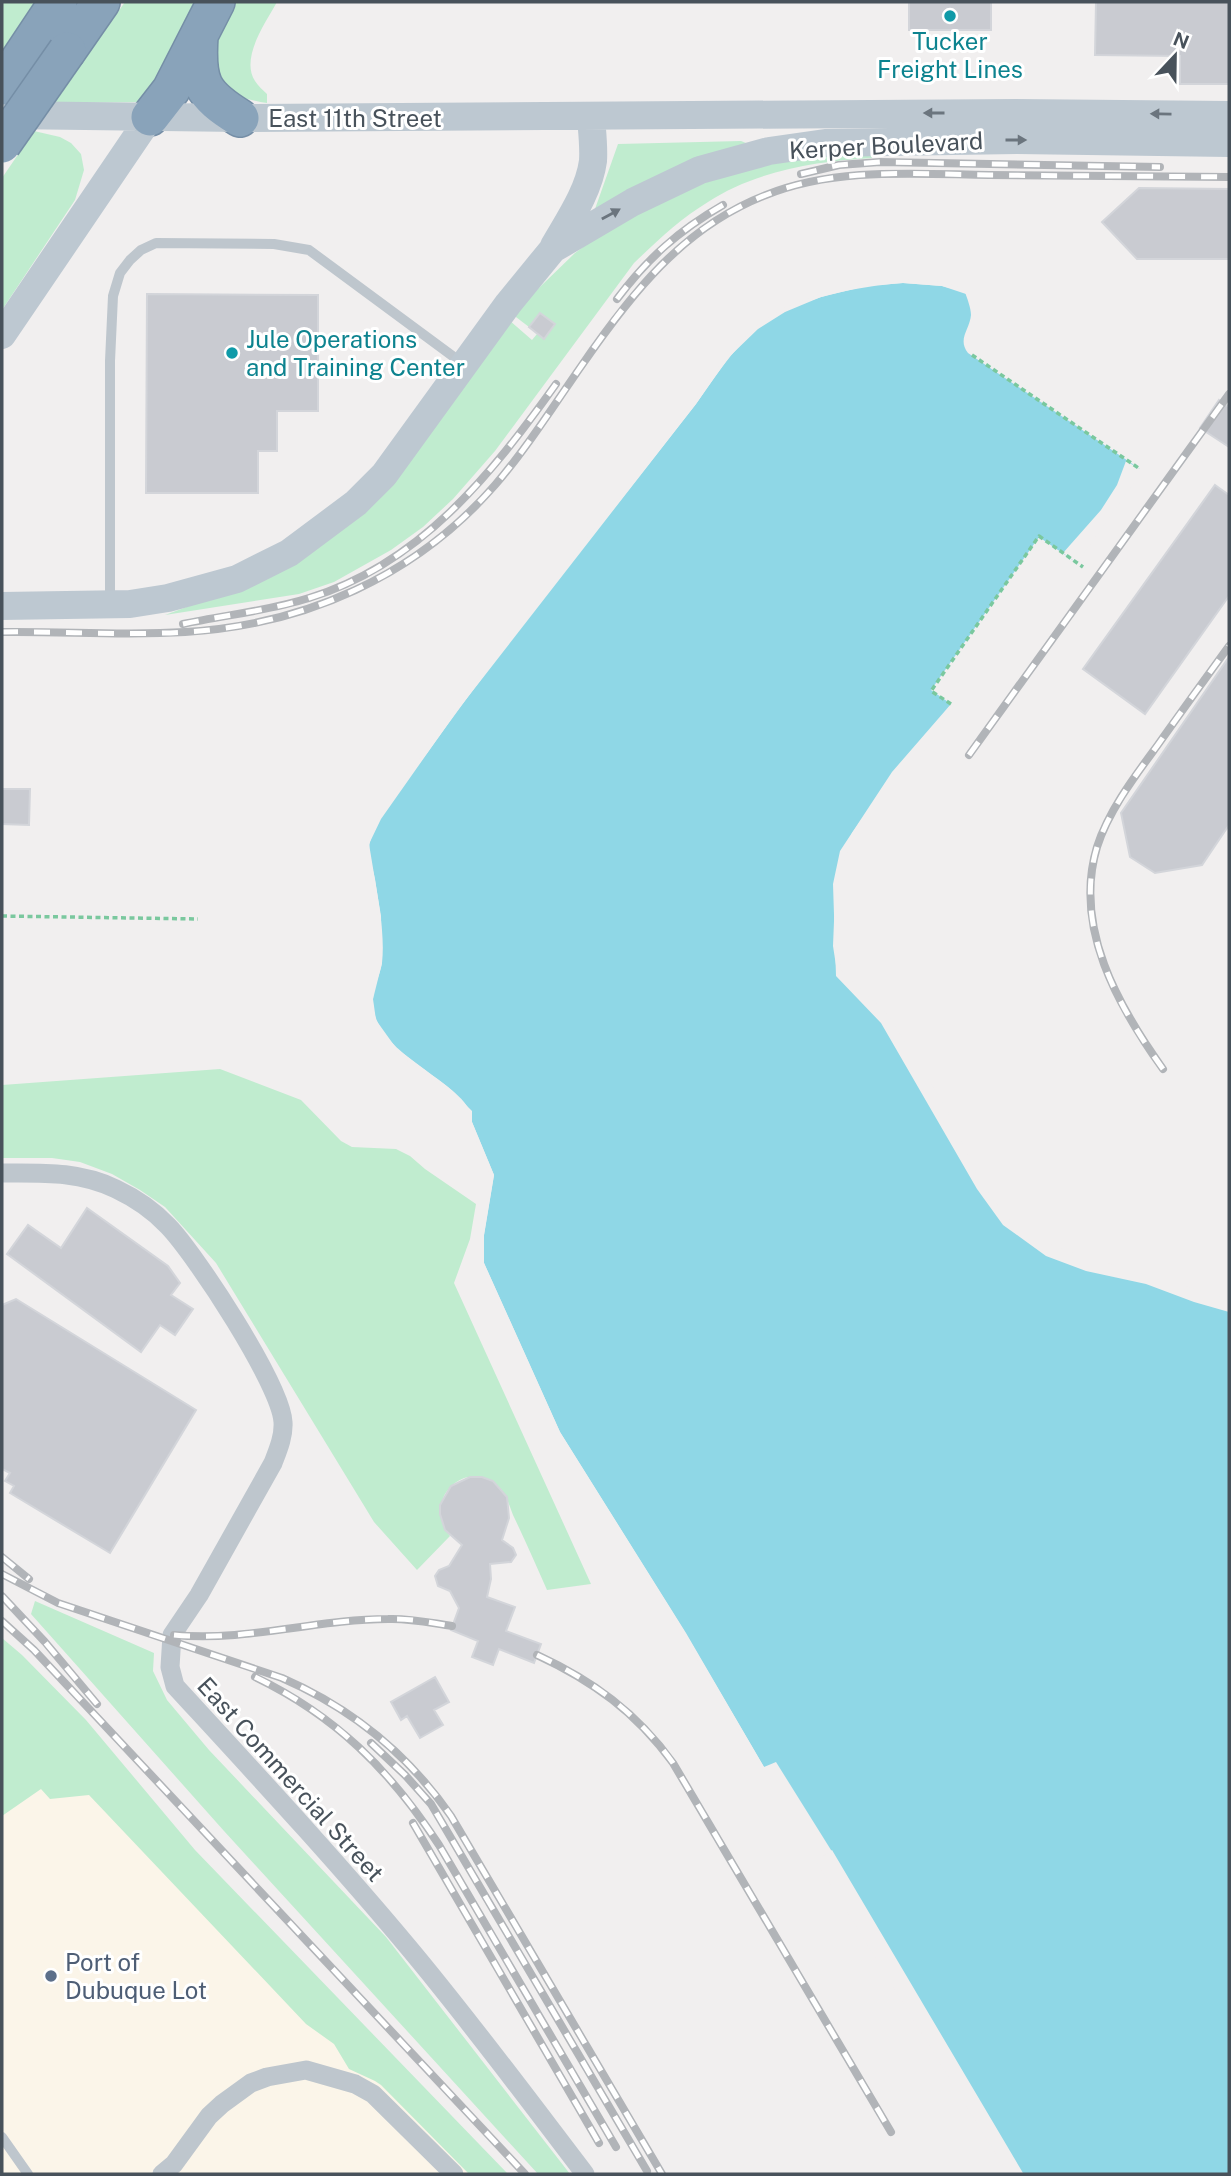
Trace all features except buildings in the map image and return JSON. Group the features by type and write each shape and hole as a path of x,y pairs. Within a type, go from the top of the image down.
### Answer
{"highway":[{"path":"2,86 58,2"},
{"path":"2,144 101,2"},
{"path":"150,117 171,90 208,18"},
{"path":"208,18 200,75 207,92 218,105 240,118"}],"main road":[{"name":"East 11th Street","path":"2,115 240,118 709,114"},
{"path":"709,114 825,143"},
{"name":"Kerper Boulevard","path":"709,114 1229,115"},
{"path":"2,335 150,117"},
{"path":"553,249 590,174 593,148 591,117"},
{"name":"Kerper Boulevard","path":"2,606 110,604 168,598 237,579 289,553 356,503 384,475 463,363 553,249 634,202 701,170 769,151 825,143 1017,140 1229,143"}],"street":[{"name":"East Commercial Street","path":"2,1173 68,1173 116,1189 141,1203 168,1225 194,1257 221,1299 279,1401 284,1423 281,1442 273,1463 199,1595 172,1635 170,1667 175,1686 409,1948 479,2034 585,2174"},
{"path":"173,2171 209,2116 222,2104 251,2083 267,2077 306,2070 355,2084 373,2094 454,2174"}],"lane":[{"path":"110,604 110,361 113,296 120,273 141,250 156,243 274,244 309,250 463,363"},
{"path":"2,2137 28,2174"}],"path":[{"path":"972,355 1140,470"},
{"path":"951,704 931,691 1039,536 1083,567"},
{"path":"2,916 198,919"}],"shaded area":[{"path":"2,1700 508,2174 2,2174"}],"green space":[{"path":"2,2 39,2 2,57"},
{"path":"125,2 200,2 149,102 53,103"},
{"path":"230,2 277,2 252,51 251,72 267,94 267,103 237,95 222,83 217,75 214,48"},
{"path":"34,131 60,137 71,143 81,154 84,170 75,200 2,310 2,178"},
{"path":"746,143 595,209 618,144"},
{"path":"871,149 872,158 787,169 746,182 708,202 669,231 634,263 495,451 453,499 423,527 391,550 334,582 299,594 165,615 284,568 509,320 532,340 537,334 543,338 554,324 540,313 529,327 512,314 575,253 610,227 738,167"},
{"path":"220,1069 301,1100 341,1141 352,1147 396,1149 410,1156 476,1204 470,1239 454,1283 591,1584 547,1590 504,1493 487,1479 474,1476 462,1479 444,1496 442,1522 450,1536 417,1570 374,1522 216,1263 165,1207 112,1174 80,1162 52,1158 2,1158 2,1085"},
{"path":"35,1601 154,1653 153,1671 167,1700 209,1750 386,1937 570,2174 538,2174 224,1831 31,1614"},
{"path":"2,1638 86,1720 195,1850 508,2174 469,2174 381,2085 349,2069 334,2044 306,2024 89,1795 50,1799 41,1789 2,1816"}],"water":[{"path":"903,283 942,286 965,292 971,315 964,339 968,353 1140,469 1074,561 1039,537 931,690 951,704 917,755 898,768 852,833 836,872 833,946 837,972 885,1017 976,1181 1005,1220 1038,1243 1229,1303 1229,2174 1012,2174 831,1850 776,1762 764,1767 683,1629 560,1432 484,1263 484,1235 494,1175 468,1108 457,1095 404,1054 388,1038 377,1020 373,1000 382,963 383,942 370,842 387,807 462,705 748,337 773,318 808,301 865,287"}],"pier":[{"path":"903,279 943,282 966,289 969,295 942,286 903,283 866,286 821,297 785,312 758,329 729,357 696,404 457,711 381,819 369,844 381,916 382,963 373,999 376,1020 396,1048 448,1087 472,1111 472,1122 494,1175 484,1235 484,1263 560,1432 686,1633 764,1767 762,1769 557,1434 481,1264 481,1235 490,1175 469,1123 468,1112 446,1090 393,1050 373,1022 370,999 378,962 378,917 366,844 378,817 454,709 727,355 755,326 784,308 820,294 865,283"},
{"path":"1126,461 1140,469 1141,473 1077,563 1063,553 1101,510 1117,485"},
{"path":"951,704 954,706 920,757 900,771 855,834 839,873 837,945 841,970 888,1015 945,1106 979,1179 1007,1218 1040,1240 1073,1253 1229,1299 1229,1312 1146,1284 1086,1271 1046,1256 1003,1225 977,1189 881,1023 836,976 833,884 840,851 892,772"},
{"path":"832,1850 1024,2174 1008,2174 816,1861"}],"railway":[{"path":"801,174 839,165 880,162 1160,167"},
{"path":"2,632 162,633 230,627 273,619 315,606 394,570 464,517 495,485 620,313 661,265 709,225 766,195 820,180 876,174 1229,177"},
{"path":"617,299 665,246 723,205"},
{"path":"183,624 262,610 309,598 349,583 385,563 419,539 479,483 556,384"},
{"path":"969,755 1229,394"},
{"path":"1163,1069 1130,1019 1104,964 1095,936 1091,877 1097,847 1115,807 1229,646"},
{"path":"2,1557 29,1579"},
{"path":"2,1574 58,1603 282,1678 331,1703 397,1753 451,1816 662,2174"},
{"path":"2,1596 97,1704"},
{"path":"174,1635 228,1635 334,1622 388,1619 452,1626"},
{"path":"2,1621 34,1650 525,2174"},
{"path":"537,1655 577,1676 612,1700 644,1728 673,1763 891,2132"},
{"path":"255,1677 284,1692 336,1728 359,1747 401,1793 439,1845 616,2147"},
{"path":"371,1743 431,1804 647,2171"},
{"path":"413,1823 599,2143"}],"place":[{"name":"Tucker Freight Lines","path":"950,16"},
{"name":"Jule Operations and Training Center","path":"232,353"},
{"name":"Port of Dubuque Lot","path":"51,1976"}]}
